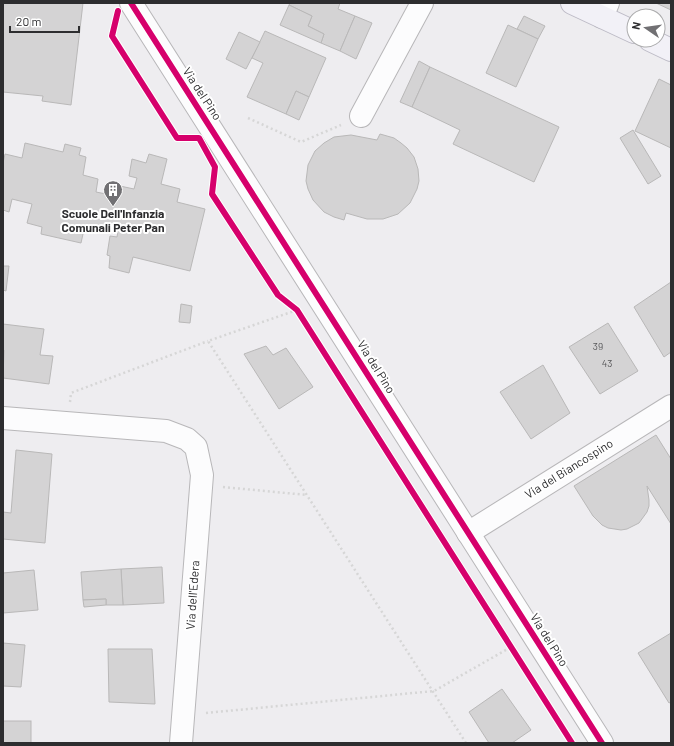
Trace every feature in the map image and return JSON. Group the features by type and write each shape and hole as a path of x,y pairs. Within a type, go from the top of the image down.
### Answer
{"main road":[{"path":"572,3 605,10 626,26"}],"street":[{"name":"Via del Pino","path":"131,3 602,743"},
{"path":"361,116 422,3"},
{"name":"Via del Biancospino","path":"468,533 671,406"},
{"path":"3,418 68,423"},
{"name":"Via dell'Edera","path":"68,423 166,431 187,439 196,447 202,476 181,743"}],"path":[{"path":"248,118 301,142 361,116"},
{"path":"290,304 297,310 301,317"},
{"path":"68,423 71,393 208,341 297,310"},
{"path":"208,341 466,743"},
{"path":"201,486 307,495"},
{"path":"507,640 515,653"},
{"path":"183,715 434,692 511,647"}],"building":[{"path":"3,3 83,3 71,105 42,101 43,96 3,92"},
{"path":"290,3 340,3 338,9 355,16 340,51 321,43 324,34 308,26 312,16 289,5"},
{"path":"656,3 671,3 671,10"},
{"path":"289,5 312,16 308,26 324,34 321,43 280,25"},
{"path":"355,16 372,23 356,59 340,51"},
{"path":"524,16 545,26 538,39 517,29"},
{"path":"508,25 538,39 516,87 486,73"},
{"path":"265,31 326,58 309,97 296,91 286,114 247,97 263,63 252,58"},
{"path":"239,32 260,42 246,69 226,59"},
{"path":"419,61 430,67 412,107 400,102"},
{"path":"430,67 559,127 534,182 453,144 460,130 412,107"},
{"path":"659,79 671,85 671,148 635,131"},
{"path":"296,91 309,97 299,120 286,114"},
{"path":"633,130 661,176 648,184 620,138"},
{"path":"380,134 394,138 407,148 414,157 418,169 419,181 410,203 398,214 383,219 367,219 346,213 344,220 324,212 313,200 306,181 308,165 315,151 334,137 351,135 377,140"},
{"name":"Scuole Dell'Infanzia Comunali Peter Pan","path":"25,143 63,152 65,144 81,148 79,155 86,157 83,175 98,179 96,192 116,196 120,186 134,189 137,178 129,176 132,159 146,163 149,154 167,159 161,184 180,189 177,202 205,209 190,271 133,257 129,273 109,268 110,256 107,255 110,236 117,237 118,231 85,225 81,243 41,234 42,227 27,223 32,204 12,199 9,212 3,210 3,163 5,154 22,158"},
{"path":"3,266 9,266 6,291 3,290"},
{"path":"671,282 671,352 664,357 634,307"},
{"path":"181,304 192,306 190,323 179,322"},
{"path":"608,323 638,371 600,394 569,347"},
{"path":"3,324 44,329 40,355 53,356 49,384 3,378"},
{"path":"266,346 273,355 286,348 313,387 279,409 244,354"},
{"path":"543,365 570,413 531,439 500,392"},
{"path":"656,435 671,459 671,524 647,486 649,506 647,512 639,523 627,529 621,530 608,528 602,525 593,516 574,486"},
{"path":"16,450 52,454 45,543 3,539 3,512 11,513"},
{"path":"162,567 164,603 123,605 121,569"},
{"path":"121,569 123,605 106,605 106,599 83,600 81,572"},
{"path":"34,570 38,610 3,613 3,573"},
{"path":"106,599 106,605 84,607 83,600"},
{"path":"671,633 671,702 669,703 638,653"},
{"path":"3,643 25,645 21,687 3,686"},
{"path":"108,649 152,649 155,704 109,702"},
{"path":"502,689 531,730 512,743 489,743 469,712"},
{"path":"3,721 31,721 31,743 3,743"}],"cycle path":[{"path":"131,3 602,743"},
{"path":"118,11 112,36 177,138 199,138 215,167 212,194 278,295 297,310 572,743"}],"place":[{"name":"Scuole Dell'Infanzia Comunali Peter Pan","path":"113,207"}]}
